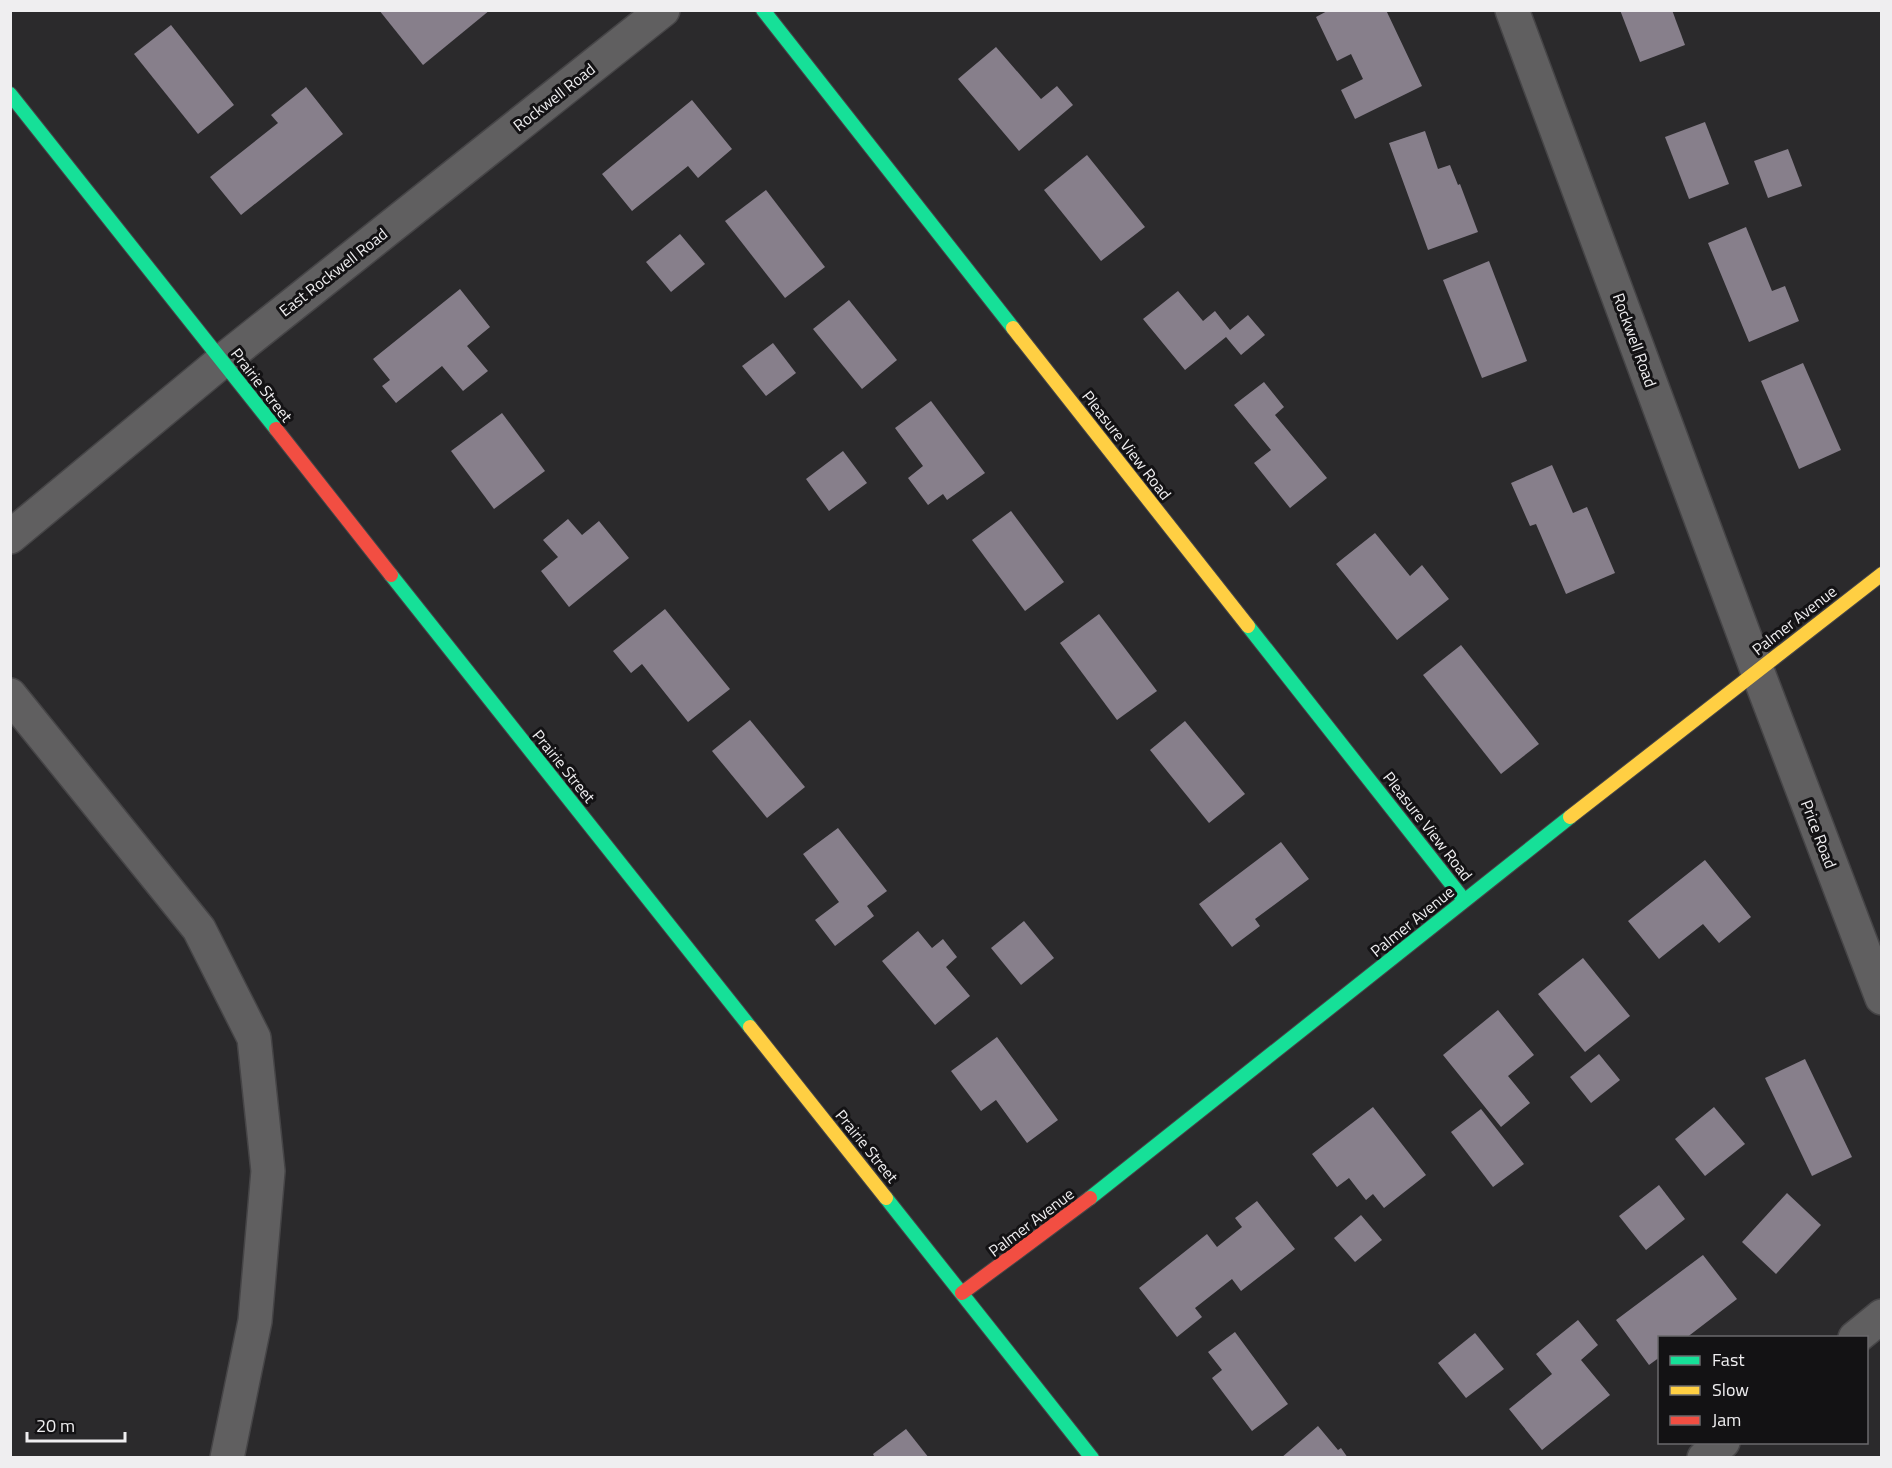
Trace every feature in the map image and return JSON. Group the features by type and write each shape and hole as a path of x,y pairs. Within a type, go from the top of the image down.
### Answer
{"street":[{"name":"Rockwell Road","path":"444,184 663,10"},
{"name":"Pleasure View Road","path":"763,10 1464,900"},
{"name":"Rockwell Road","path":"1512,10 1757,670"},
{"name":"Prairie Street","path":"10,94 1092,1458"},
{"name":"East Rockwell Road","path":"10,537 222,361 444,184"},
{"name":"Palmer Avenue","path":"962,1293 1116,1179 1464,900 1881,574"},
{"name":"Price Road","path":"1757,670 1881,998"},
{"path":"10,695 199,929 254,1038 268,1171 255,1321 227,1458"},
{"path":"1857,1336 1881,1316"},
{"path":"1704,1458 1722,1444"}],"building":[{"path":"379,10 490,10 423,65"},
{"path":"1329,10 1386,10 1422,86 1355,119 1341,90 1363,79 1351,54 1337,61 1316,17"},
{"path":"1620,10 1672,10 1685,45 1640,62"},
{"path":"171,25 234,105 198,134 134,54"},
{"path":"996,47 1041,99 1057,86 1073,105 1019,151 958,79"},
{"path":"306,87 343,134 241,215 210,177 278,123 271,115"},
{"path":"692,100 732,149 698,178 688,166 632,211 602,174"},
{"path":"1705,122 1729,184 1689,199 1665,137"},
{"path":"1425,131 1438,169 1450,165 1458,185 1460,184 1478,232 1428,250 1389,143"},
{"path":"1788,149 1802,186 1768,198 1754,161"},
{"path":"1087,155 1145,227 1101,261 1044,190"},
{"path":"766,190 825,267 785,298 725,221"},
{"path":"1746,227 1772,291 1785,286 1799,321 1749,342 1708,243"},
{"path":"680,234 705,264 671,292 646,262"},
{"path":"1489,261 1527,361 1482,378 1443,280"},
{"path":"460,289 490,327 467,346 488,371 463,391 442,366 396,403 382,386 390,380 373,359"},
{"path":"1178,291 1203,321 1215,311 1230,330 1248,315 1265,335 1241,355 1226,337 1185,370 1143,319"},
{"path":"849,300 897,360 862,389 813,329"},
{"path":"773,343 796,373 766,396 742,366"},
{"path":"1803,363 1841,450 1799,469 1761,381"},
{"path":"1264,382 1284,407 1275,415 1327,478 1290,508 1254,463 1271,450 1234,405"},
{"path":"931,401 985,473 947,500 943,494 928,505 908,478 923,466 895,428"},
{"path":"502,413 545,471 494,509 451,451"},
{"path":"843,451 867,483 829,511 806,479"},
{"path":"1552,465 1573,513 1587,507 1615,573 1566,594 1536,524 1530,526 1511,483"},
{"path":"1011,511 1064,582 1025,611 972,540"},
{"path":"568,519 582,535 599,521 629,558 569,607 541,571 558,557 543,540"},
{"path":"1375,533 1410,576 1422,565 1449,599 1397,640 1336,564"},
{"path":"665,609 730,689 688,722 642,664 631,673 613,651"},
{"path":"1099,614 1157,691 1117,720 1060,643"},
{"path":"1461,645 1539,744 1501,774 1423,675"},
{"path":"750,720 805,787 767,818 712,751"},
{"path":"1185,721 1245,794 1209,823 1150,750"},
{"path":"838,828 887,891 867,906 874,916 835,946 815,920 839,902 803,854"},
{"path":"1281,842 1309,879 1255,919 1260,926 1232,947 1199,904"},
{"path":"1705,860 1751,917 1719,943 1703,924 1659,959 1628,921"},
{"path":"1024,921 1054,958 1021,985 991,948"},
{"path":"918,931 932,948 943,939 957,957 946,967 970,996 935,1025 882,961"},
{"path":"1583,958 1630,1016 1585,1052 1538,994"},
{"path":"1498,1010 1534,1055 1508,1076 1530,1103 1501,1127 1443,1055"},
{"path":"997,1037 1058,1120 1027,1143 996,1100 981,1111 951,1071"},
{"path":"1599,1054 1620,1080 1591,1103 1570,1077"},
{"path":"1805,1059 1852,1157 1812,1176 1765,1078"},
{"path":"1373,1107 1426,1175 1384,1208 1373,1194 1366,1200 1349,1178 1337,1187 1312,1154"},
{"path":"1714,1107 1745,1144 1705,1176 1675,1139"},
{"path":"1481,1109 1524,1164 1493,1187 1451,1132"},
{"path":"1659,1185 1685,1219 1646,1250 1619,1216"},
{"path":"1787,1193 1821,1225 1776,1274 1742,1242"},
{"path":"1257,1201 1295,1249 1241,1291 1232,1279 1195,1308 1202,1317 1177,1337 1139,1288 1207,1234 1217,1247 1242,1227 1235,1218"},
{"path":"1361,1215 1382,1240 1355,1262 1334,1238"},
{"path":"1703,1255 1737,1299 1689,1336 1658,1336 1658,1358 1649,1365 1616,1320"},
{"path":"1578,1320 1598,1345 1581,1360 1610,1395 1542,1450 1509,1409 1552,1374 1536,1354"},
{"path":"1235,1332 1288,1404 1252,1431 1212,1378 1222,1370 1208,1352"},
{"path":"1475,1333 1504,1369 1466,1398 1438,1363"},
{"path":"1318,1426 1338,1450 1341,1448 1348,1458 1281,1458"},
{"path":"906,1429 929,1458 875,1458 873,1454"}],"traffic: fast":[{"path":"763,10 1013,328"},
{"path":"10,94 276,429"},
{"path":"391,575 750,1027"},
{"path":"1248,626 1464,900"},
{"path":"1090,1198 1570,817"},
{"path":"886,1198 1092,1458"}],"traffic: slow":[{"path":"1013,328 1248,626"},
{"path":"1570,817 1882,574"},
{"path":"750,1027 886,1198"}],"traffic: jam":[{"path":"276,429 391,575"},
{"path":"962,1293 1090,1198"}]}
